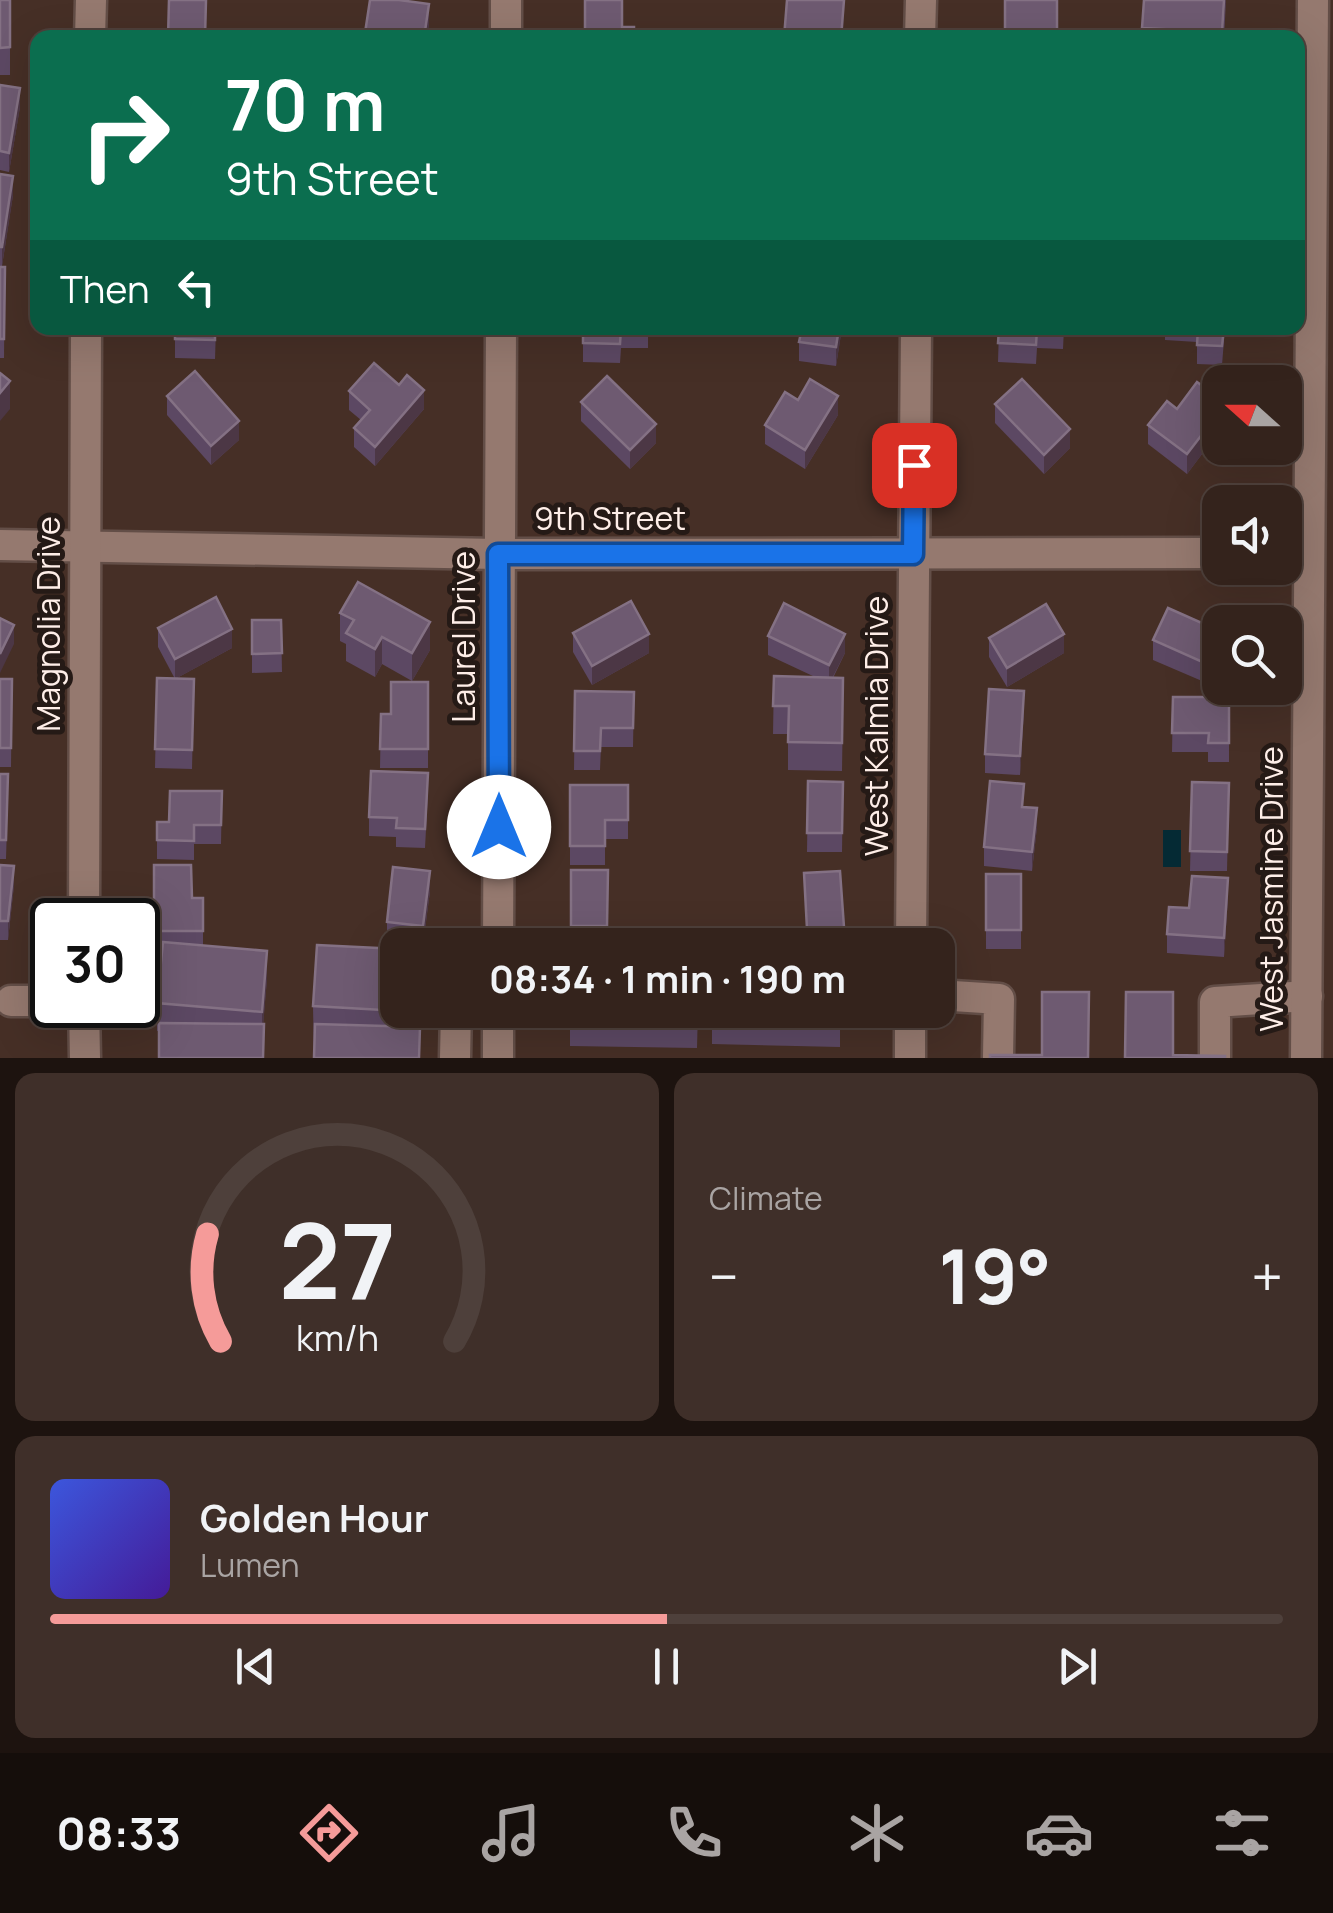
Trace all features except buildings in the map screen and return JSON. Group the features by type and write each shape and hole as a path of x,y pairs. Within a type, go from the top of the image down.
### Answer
{"street":[{"path":"90,30 91,0"},
{"path":"506,0 506,30"},
{"path":"920,30 921,0"},
{"name":"West Jasmine Drive","path":"1306,1058 1313,0"},
{"name":"Magnolia Drive","path":"84,898 82,543 86,335"},
{"name":"Laurel Drive","path":"498,928 501,335"},
{"name":"West Kalmia Drive","path":"911,928 916,335"},
{"name":"9th Street","path":"0,545 82,543 498,554 1202,553"},
{"path":"955,996 1000,1000 998,1058"},
{"path":"1215,1058 1215,1002 1306,996"},
{"path":"11,1001 30,1001"},
{"path":"84,1028 84,1058"},
{"path":"455,1058 456,1028"},
{"path":"498,1028 498,1058"},
{"path":"910,1028 910,1058"}],"water":[{"path":"1163,830 1181,830 1181,867 1163,867"}],"route":[{"path":"499,827 498,554 913,554 914,465"}]}
